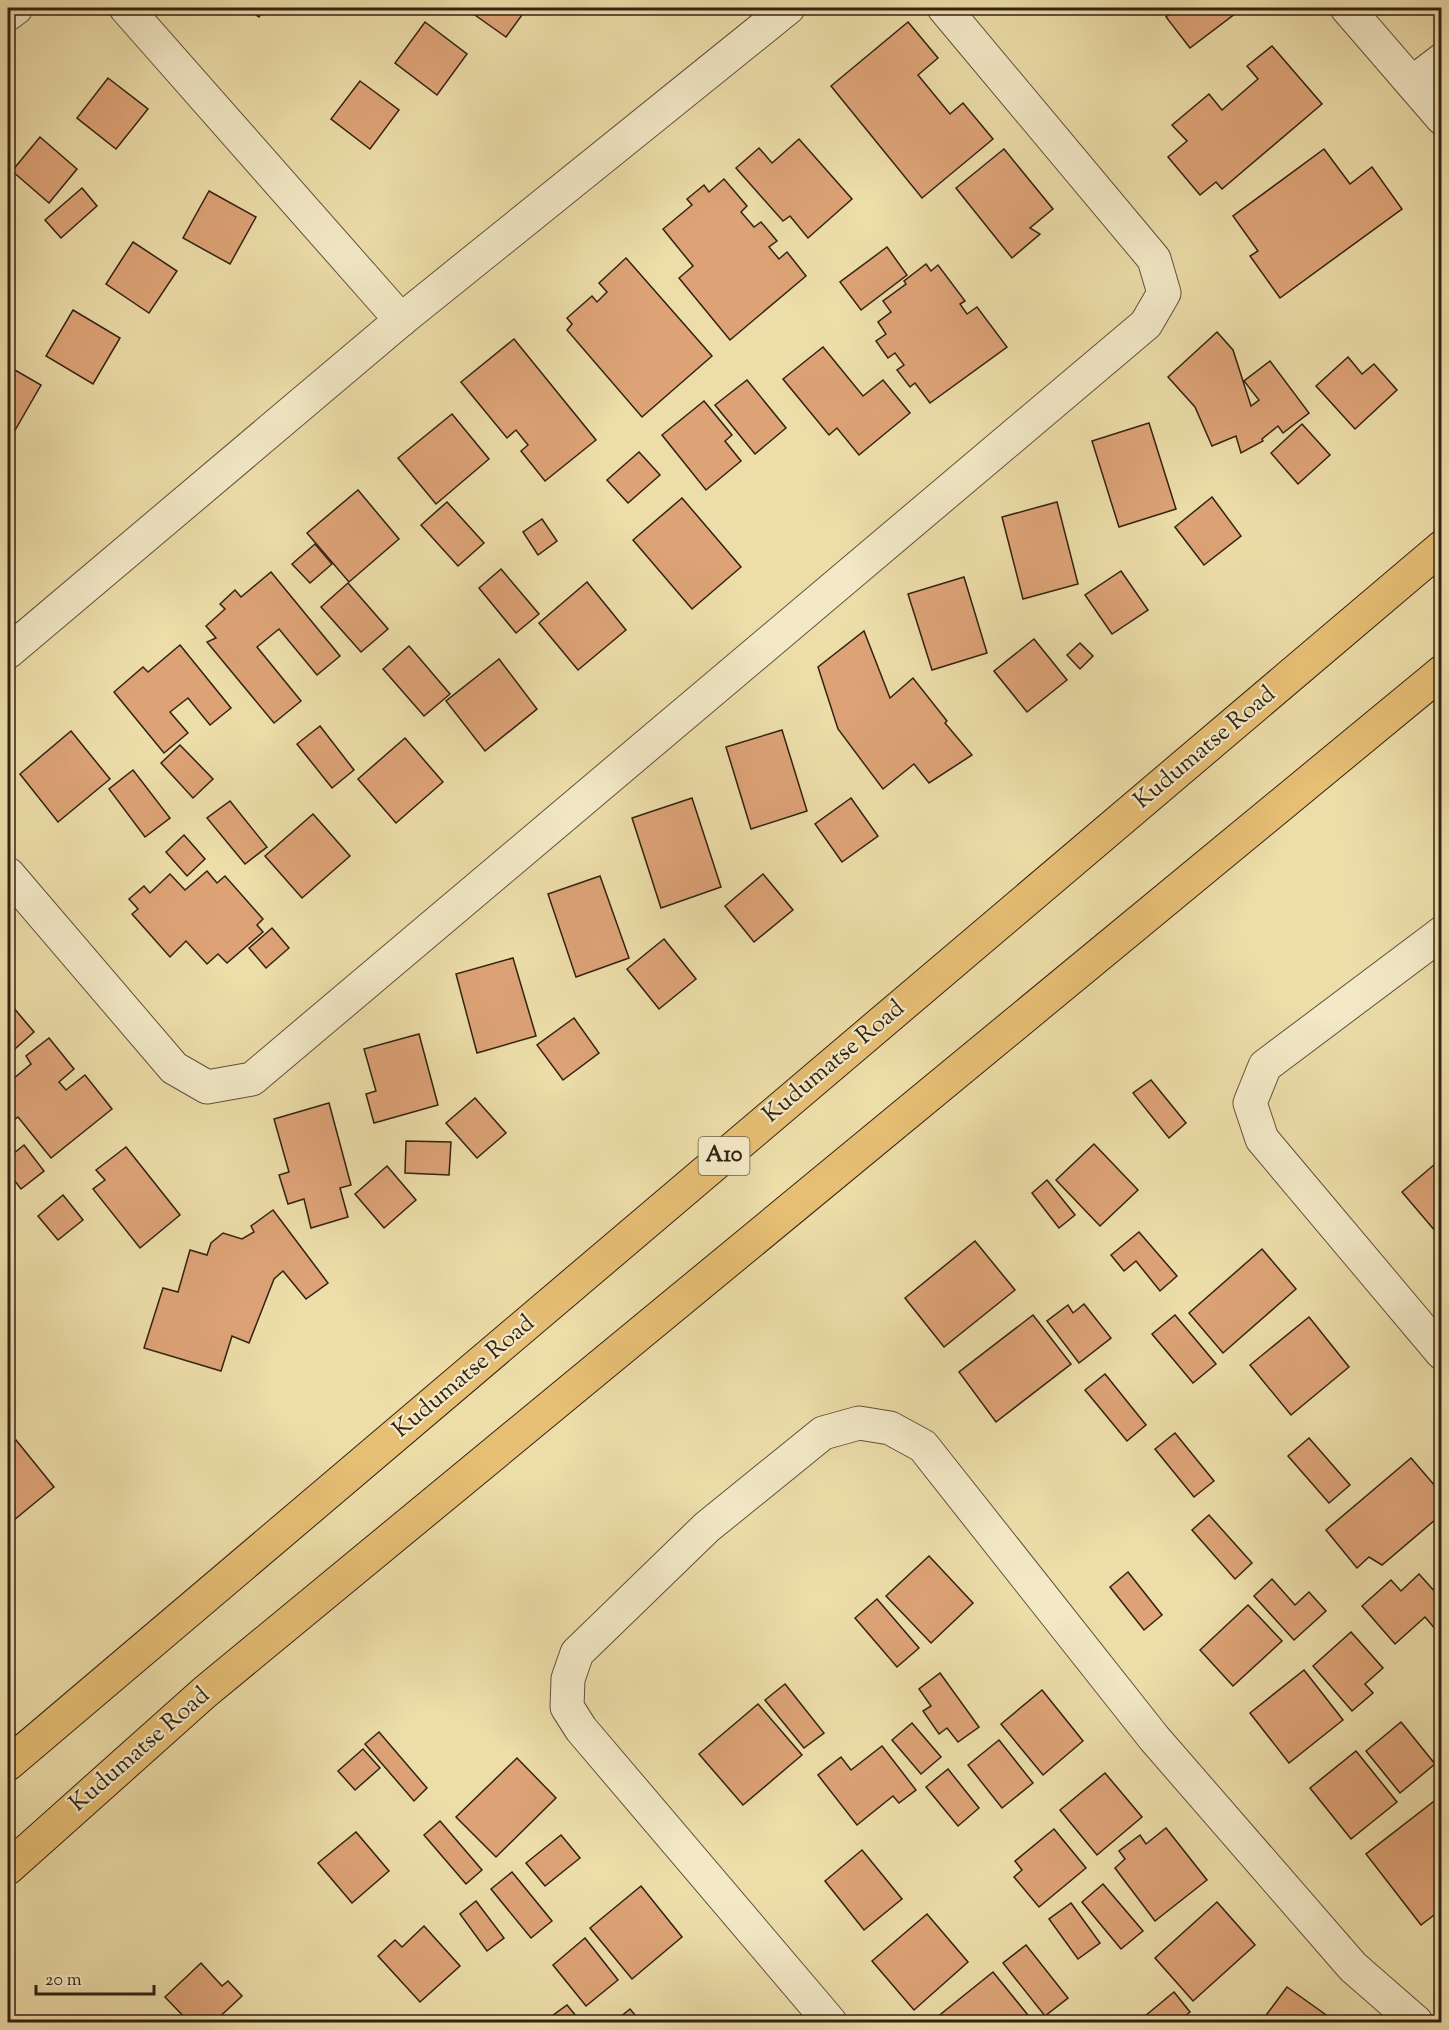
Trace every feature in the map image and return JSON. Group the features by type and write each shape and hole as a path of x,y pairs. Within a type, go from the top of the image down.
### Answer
{"main road":[{"name":"Kudumatse Road","path":"8,1764 1442,547"},
{"name":"Kudumatse Road","path":"8,1868 214,1685 1442,672"}],"street":[{"path":"8,14 16,8"},
{"path":"126,8 400,320"},
{"path":"8,652 400,320 788,8"},
{"path":"8,874 174,1068 207,1087 252,1079 1146,324 1164,293 1154,259 944,8"},
{"path":"1347,8 1442,118"},
{"path":"1412,83 1442,60"},
{"path":"1442,933 1265,1066 1250,1103 1262,1139 1442,1353"},
{"path":"830,2022 581,1729 567,1707 568,1679 577,1653 706,1527 823,1433 859,1423 890,1428 923,1446 1154,1738 1353,1967 1416,2022"}],"building":[{"path":"246,8 265,8 259,17"},
{"path":"465,8 527,8 506,37"},
{"path":"1178,8 1232,8 1236,13 1190,48 1166,17"},
{"path":"425,22 467,54 437,95 395,63"},
{"path":"908,22 938,58 918,75 950,114 963,103 993,139 922,198 831,86"},
{"path":"1272,46 1322,104 1222,189 1216,182 1200,195 1168,157 1187,141 1172,125 1209,94 1222,110 1258,79 1247,66"},
{"path":"108,78 148,109 116,149 77,118"},
{"path":"360,81 399,110 370,149 331,119"},
{"path":"40,137 77,169 49,203 12,171"},
{"path":"799,139 852,199 808,238 790,216 783,221 736,168 759,148 772,163"},
{"path":"1004,149 1053,209 1030,228 1040,234 1012,258 956,188"},
{"path":"1324,149 1350,184 1372,167 1402,209 1280,298 1250,256 1258,251 1233,216"},
{"path":"724,179 747,206 741,212 754,227 761,222 777,241 769,247 779,259 787,252 806,276 730,340 679,278 693,266 663,229 692,205 687,199 704,185 709,192"},
{"path":"82,188 97,206 61,238 45,220"},
{"path":"209,191 256,217 230,264 183,238"},
{"path":"133,242 177,271 149,313 106,284"},
{"path":"887,247 907,275 861,310 840,282"},
{"path":"626,258 712,356 642,417 567,330 572,324 567,318 592,296 597,302 607,292 599,283"},
{"path":"926,264 931,271 938,265 965,301 960,304 967,314 977,307 1007,347 930,403 915,383 910,387 897,370 904,365 895,353 888,358 876,341 886,334 878,322 891,312 883,301 906,284 904,281"},
{"path":"73,310 120,338 93,384 46,356"},
{"path":"1217,332 1233,350 1251,406 1259,400 1244,381 1270,361 1309,413 1283,433 1278,426 1262,439 1263,441 1241,453 1236,436 1212,446 1195,407 1168,377"},
{"path":"514,339 596,440 545,481 521,451 528,445 516,430 507,438 461,382"},
{"path":"823,347 863,396 883,380 910,413 859,455 837,428 829,435 783,379"},
{"path":"1348,357 1362,374 1374,364 1397,390 1355,429 1316,386"},
{"path":"8,366 41,385 14,432 8,428"},
{"path":"747,380 786,428 755,454 715,405"},
{"path":"704,401 732,435 725,441 741,461 706,490 662,435"},
{"path":"452,414 489,459 436,504 398,458"},
{"path":"1149,423 1176,509 1119,527 1092,441"},
{"path":"1302,424 1330,455 1298,484 1271,453"},
{"path":"639,452 660,475 628,503 607,480"},
{"path":"358,490 399,539 349,582 307,533"},
{"path":"1212,497 1241,536 1204,565 1175,527"},
{"path":"682,498 741,567 692,609 633,540"},
{"path":"447,502 484,543 458,566 421,525"},
{"path":"1057,502 1078,584 1023,599 1002,517"},
{"path":"542,519 557,541 538,555 523,532"},
{"path":"315,544 332,564 310,583 292,564"},
{"path":"501,569 539,614 516,633 479,588"},
{"path":"1121,571 1148,610 1112,634 1085,595"},
{"path":"271,572 340,656 317,675 279,629 257,647 301,701 274,723 207,642 216,638 206,626 225,609 220,604 235,590 241,597"},
{"path":"964,577 987,653 932,670 908,594"},
{"path":"587,582 626,630 578,670 539,623"},
{"path":"348,583 388,629 361,652 321,607"},
{"path":"864,631 890,698 913,678 947,721 945,723 972,755 929,783 914,764 883,789 838,729 818,667"},
{"path":"1034,639 1067,680 1027,712 994,671"},
{"path":"1080,643 1093,656 1080,669 1067,655"},
{"path":"180,645 231,708 210,725 188,698 170,712 188,733 164,753 114,692 143,667 148,672"},
{"path":"409,646 450,694 424,716 383,669"},
{"path":"499,659 537,709 485,751 446,701"},
{"path":"320,726 354,770 332,788 297,744"},
{"path":"782,730 807,811 751,829 726,747"},
{"path":"71,731 110,779 58,822 20,774"},
{"path":"405,738 443,782 396,823 358,779"},
{"path":"180,745 213,779 193,798 161,763"},
{"path":"133,770 170,818 145,837 109,789"},
{"path":"692,798 721,887 661,908 632,818"},
{"path":"851,798 878,836 842,862 815,824"},
{"path":"230,801 267,847 245,864 207,818"},
{"path":"313,814 350,856 302,898 265,856"},
{"path":"184,835 205,859 187,876 166,852"},
{"path":"207,871 217,883 225,876 263,919 257,925 263,932 227,963 218,954 207,964 186,941 170,957 132,914 138,909 129,899 144,886 150,893 170,874 185,890"},
{"path":"763,874 793,910 754,942 725,906"},
{"path":"600,876 629,958 576,977 548,894"},
{"path":"272,928 289,948 266,968 249,948"},
{"path":"664,939 696,979 659,1009 627,969"},
{"path":"513,958 536,1036 477,1053 456,974"},
{"path":"8,1001 34,1032 8,1055"},
{"path":"574,1018 599,1053 563,1080 537,1045"},
{"path":"419,1034 438,1105 374,1123 366,1094 376,1091 364,1049"},
{"path":"49,1038 74,1069 59,1082 66,1090 85,1075 112,1109 51,1158 18,1117 10,1123 8,1120 8,1083 31,1064 26,1056"},
{"path":"1151,1080 1186,1123 1169,1138 1133,1093"},
{"path":"475,1098 506,1133 477,1158 446,1123"},
{"path":"329,1103 351,1185 340,1188 348,1217 311,1228 304,1199 288,1204 279,1175 289,1172 274,1119"},
{"path":"406,1141 451,1142 449,1175 405,1173"},
{"path":"1094,1144 1138,1190 1100,1226 1056,1180"},
{"path":"24,1145 44,1171 21,1189 8,1172 8,1158"},
{"path":"126,1147 180,1215 140,1248 93,1189 105,1180 96,1170"},
{"path":"1442,1158 1442,1239 1402,1192"},
{"path":"387,1166 416,1200 384,1228 355,1194"},
{"path":"1047,1180 1075,1215 1059,1228 1032,1193"},
{"path":"63,1195 83,1220 58,1240 38,1216"},
{"path":"273,1210 328,1283 306,1299 283,1271 274,1279 249,1343 232,1336 221,1371 144,1348 163,1288 178,1292 190,1250 207,1255 211,1243 223,1233 242,1239 254,1232 251,1226"},
{"path":"1139,1232 1177,1276 1160,1291 1136,1261 1124,1271 1111,1255"},
{"path":"975,1241 1015,1290 944,1347 905,1298"},
{"path":"1262,1249 1296,1289 1223,1353 1189,1313"},
{"path":"1084,1304 1111,1338 1079,1363 1047,1321 1068,1305 1073,1313"},
{"path":"1033,1315 1071,1364 996,1422 959,1372"},
{"path":"1175,1315 1216,1364 1193,1383 1152,1334"},
{"path":"1309,1317 1349,1367 1291,1415 1250,1365"},
{"path":"1105,1374 1146,1425 1127,1441 1085,1390"},
{"path":"1175,1433 1214,1481 1194,1497 1155,1449"},
{"path":"1309,1438 1350,1485 1329,1503 1288,1456"},
{"path":"16,1440 54,1487 8,1525 8,1446"},
{"path":"1411,1458 1442,1494 1442,1514 1382,1565 1369,1557 1357,1568 1326,1530"},
{"path":"1209,1515 1252,1563 1235,1579 1192,1530"},
{"path":"929,1556 973,1603 931,1643 886,1596"},
{"path":"1128,1572 1162,1615 1144,1630 1110,1587"},
{"path":"1419,1574 1437,1594 1442,1590 1442,1625 1436,1630 1425,1617 1395,1644 1362,1606 1391,1580 1401,1591"},
{"path":"1272,1579 1295,1605 1309,1592 1326,1611 1294,1640 1254,1596"},
{"path":"877,1599 919,1648 897,1667 855,1618"},
{"path":"1248,1605 1282,1641 1233,1686 1200,1650"},
{"path":"1351,1632 1383,1668 1365,1684 1373,1693 1352,1711 1313,1666"},
{"path":"1304,1670 1343,1720 1289,1763 1250,1713"},
{"path":"940,1673 979,1727 958,1742 947,1728 939,1734 923,1711 931,1706 919,1689"},
{"path":"785,1684 824,1733 804,1748 765,1700"},
{"path":"1042,1690 1083,1741 1043,1775 1001,1724"},
{"path":"758,1704 802,1755 743,1805 699,1754"},
{"path":"1401,1722 1435,1764 1400,1793 1366,1751"},
{"path":"912,1723 941,1757 921,1774 892,1740"},
{"path":"379,1732 427,1788 414,1801 365,1744"},
{"path":"999,1740 1033,1783 1002,1808 968,1765"},
{"path":"882,1746 916,1790 899,1803 893,1796 857,1825 818,1775 841,1757 851,1770"},
{"path":"363,1749 380,1768 355,1790 338,1771"},
{"path":"1356,1751 1397,1802 1351,1839 1310,1788"},
{"path":"517,1758 556,1798 496,1857 456,1817"},
{"path":"948,1769 979,1808 958,1826 926,1787"},
{"path":"1105,1773 1142,1817 1097,1855 1060,1810"},
{"path":"1442,1795 1442,1909 1421,1925 1366,1854"},
{"path":"440,1821 482,1870 466,1884 424,1835"},
{"path":"1166,1828 1207,1880 1155,1921 1115,1868 1125,1859 1119,1851 1140,1835 1146,1844"},
{"path":"1054,1829 1086,1868 1039,1907 1014,1877 1022,1870 1015,1861"},
{"path":"356,1832 389,1871 352,1903 318,1863"},
{"path":"561,1835 580,1858 545,1886 526,1863"},
{"path":"862,1850 902,1899 864,1930 825,1881"},
{"path":"512,1872 552,1921 531,1938 491,1889"},
{"path":"1103,1884 1143,1931 1121,1949 1082,1902"},
{"path":"641,1886 682,1937 632,1979 590,1928"},
{"path":"476,1901 504,1938 487,1951 460,1914"},
{"path":"1217,1902 1255,1945 1193,2001 1155,1958"},
{"path":"1071,1903 1100,1943 1078,1959 1049,1919"},
{"path":"927,1914 968,1962 914,2010 872,1961"},
{"path":"424,1926 460,1966 420,2002 378,1956 395,1940 402,1947"},
{"path":"585,1938 618,1980 586,2006 553,1965"},
{"path":"1026,1945 1068,1998 1045,2016 1003,1963"},
{"path":"201,1963 222,1986 228,1981 242,1996 214,2022 189,2022 165,1997"},
{"path":"993,1972 1032,2020 1028,2022 931,2022"},
{"path":"1287,1987 1336,2022 1261,2022"},
{"path":"1174,1992 1190,2012 1178,2022 1139,2021"},
{"path":"567,2005 581,2022 557,2022 552,2016"},
{"path":"630,2009 641,2022 614,2022"}]}
